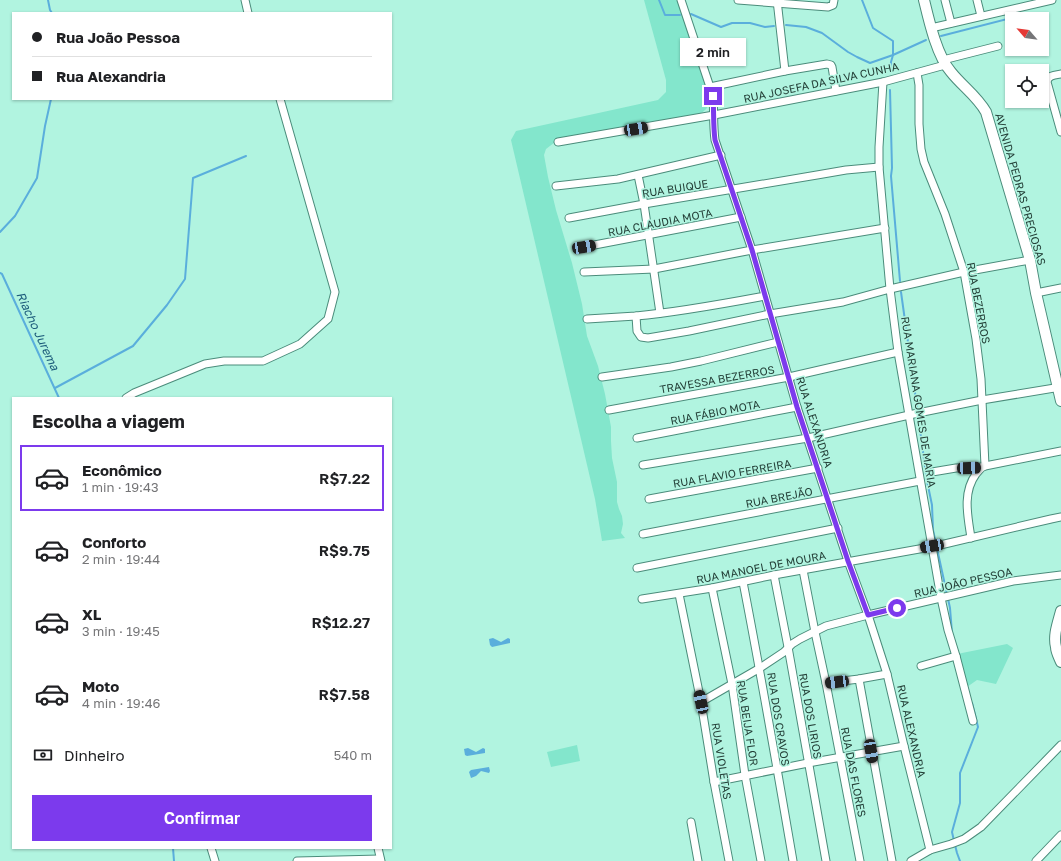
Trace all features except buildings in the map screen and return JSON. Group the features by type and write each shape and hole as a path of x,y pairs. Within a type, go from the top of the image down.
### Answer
{"main road":[{"name":"AVENIDA PEDRAS PRECIOSAS","path":"924,0 931,28 944,62 951,72 981,104 986,112 1030,260 1036,293 1059,387 1061,401"},
{"path":"1061,611 1056,631 1058,639 1056,648 1061,662"}],"street":[{"path":"245,0 248,12"},
{"name":"RUA ALEXANDRIA","path":"682,0 713,96 715,140 752,250 797,407 887,674 930,850"},
{"path":"738,0 808,3 828,7 833,4 834,0"},
{"path":"945,0 951,23"},
{"path":"977,0 981,16"},
{"path":"931,28 1052,0"},
{"path":"777,2 786,71"},
{"name":"RUA JOSEFA DA SILVA CUNHA","path":"558,142 714,115 882,82 917,73 944,62 998,46"},
{"path":"710,87 786,71 829,64 832,67 836,91"},
{"name":"RUA BEZERROS","path":"917,73 920,95 919,124 922,155 964,272 976,339 981,379 984,467"},
{"path":"1061,74 1050,76 1047,82 1061,132"},
{"name":"RUA MARIANA GOMES DE MARIA","path":"882,82 879,147 880,167 890,289 898,352 948,630 973,721"},
{"path":"128,397 205,364 224,361 263,361 300,344 328,319 335,292 280,100"},
{"path":"556,186 618,179 721,155"},
{"name":"RUA BUIQUE","path":"569,218 838,172 880,167"},
{"path":"638,175 644,204 660,313"},
{"name":"RUA CLAUDIA MOTA","path":"584,247 649,236 741,217"},
{"path":"584,272 654,269 752,250 885,228"},
{"path":"636,316 637,330 641,337 648,338 770,314 843,302 890,289 964,272 1030,260"},
{"path":"1036,293 1061,288"},
{"path":"587,319 660,313 713,306 765,296"},
{"path":"602,377 671,367 778,342"},
{"name":"TRAVESSA BEZERROS","path":"609,410 789,377 898,352"},
{"path":"643,466 808,438 982,400 1059,387"},
{"name":"RUA FÁBIO MOTA","path":"637,438 797,407"},
{"path":"932,472 956,468 984,467 1061,452"},
{"path":"972,538 967,497 969,487 974,477 984,467"},
{"name":"RUA FLAVIO FERREIRA","path":"649,499 818,468"},
{"name":"RUA BREJÃO","path":"643,534 920,481"},
{"name":"RUA MANOEL DE MOURA","path":"642,599 679,594 848,561 945,544 1061,517"},
{"path":"637,568 838,528"},
{"name":"RUA DAS FLORES","path":"803,570 860,861"},
{"name":"RUA DOS LIRIOS","path":"774,575 826,861"},
{"name":"RUA JOÃO PESSOA","path":"701,702 760,668 796,642 826,626 1013,581 1061,575"},
{"name":"RUA DOS CRAVOS","path":"742,582 760,668 793,861"},
{"name":"RUA BEIJA FLOR","path":"712,588 732,684 745,775 761,861"},
{"name":"RUA VIOLETAS","path":"679,594 701,702 729,861"},
{"path":"921,666 956,656"},
{"path":"826,683 887,674"},
{"path":"859,679 892,861"},
{"path":"911,861 930,850 958,842 981,827 1061,745"},
{"path":"714,782 777,770 808,762 904,746"},
{"path":"691,822 698,861"},
{"path":"1036,861 1061,835"},
{"path":"211,849 214,861"},
{"path":"297,861 380,860 378,849"}],"green space":[{"path":"644,0 677,0 708,94 709,103 706,109 701,113 559,139 546,149 544,155 556,210 572,263 582,304 587,336 598,366 605,394 611,427 612,458 617,482 617,502 622,516 623,524 621,533 625,538 602,541 595,499 511,140 516,131 658,100 666,92 666,80"},
{"path":"1007,644 1013,648 996,684 977,680 967,687 957,654"},
{"path":"577,745 580,761 551,767 547,752"}],"water":[{"path":"493,638 501,642 508,638 510,639 510,643 492,647 489,639"},
{"path":"468,748 476,752 483,748 485,749 485,753 467,756 465,755 464,749"},
{"path":"489,767 489,773 481,771 476,776 471,778 469,772 471,770"}],"waterway":[{"path":"48,0 51,12"},
{"path":"659,0 665,15 680,15"},
{"path":"862,0 873,28 893,41 893,55 890,71"},
{"path":"691,14 721,27 732,23 750,23 765,27 774,26"},
{"path":"941,36 1005,20"},
{"path":"786,25 806,27 822,33 848,52 870,63 893,55 926,40"},
{"path":"890,90 891,176 900,281"},
{"path":"0,232 15,216 37,178 51,100"},
{"path":"55,388 133,346 167,305 185,279 193,178 246,156"},
{"name":"Riacho Jurema","path":"0,273 2,274 59,397"},
{"path":"901,292 917,407"},
{"path":"918,415 927,481 932,505 933,530 950,608 952,633"},
{"path":"954,841 952,832 960,803 960,773 978,727 972,703"},
{"path":"955,845 960,861"},
{"name":"Riacho Jurema","path":"173,849 174,861"}],"route":[{"path":"713,96 715,140 752,250 797,407 848,561 868,615 897,608"}]}
